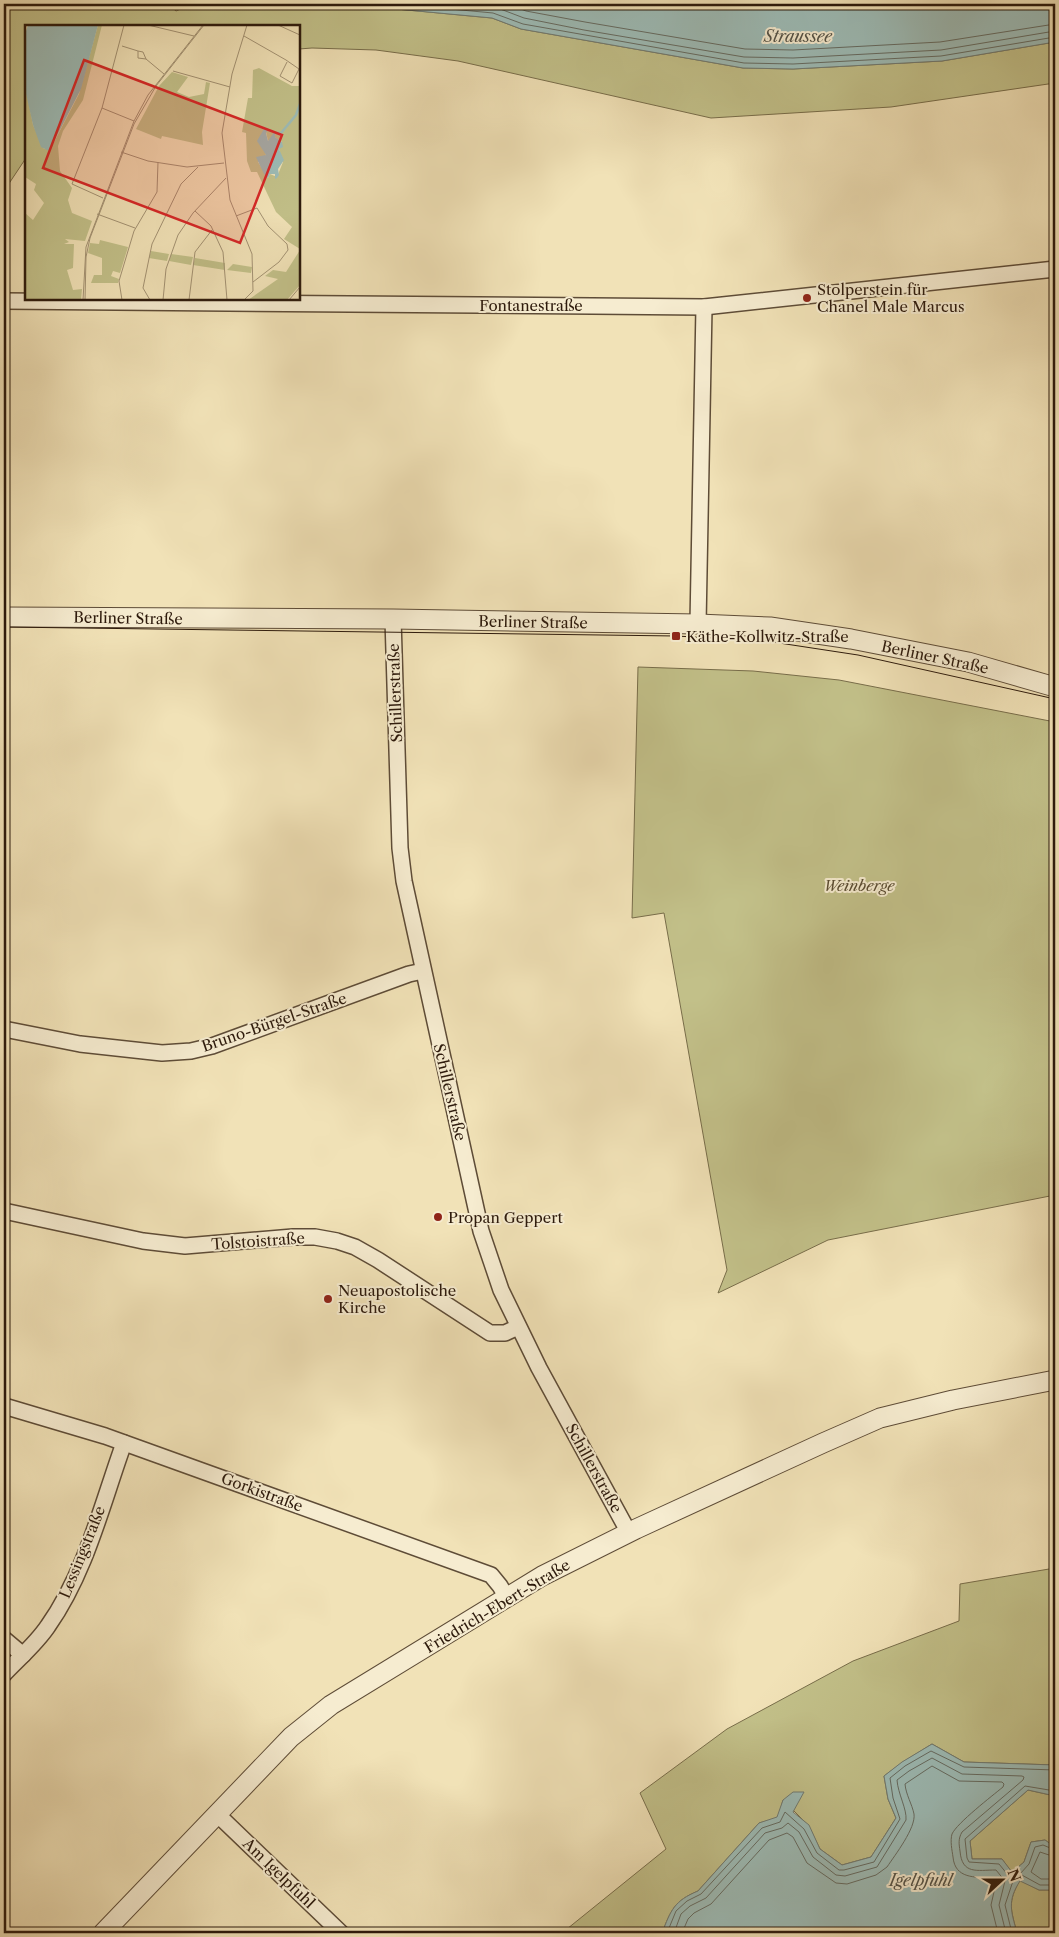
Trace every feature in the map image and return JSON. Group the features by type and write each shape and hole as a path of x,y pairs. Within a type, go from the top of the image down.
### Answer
{"street":[{"name":"Fontanestraße","path":"4,302 704,307 1055,269"},
{"path":"698,624 704,307"},
{"name":"Berliner Straße","path":"4,616 393,619 770,627 851,639 968,662 1055,687"},
{"name":"Schillerstraße","path":"393,619 400,848 404,881 481,1231 502,1290 518,1327 629,1533"},
{"name":"Bruno-Bürgel-Straße","path":"4,1029 80,1044 162,1053 191,1051 212,1046 409,974 423,971"},
{"name":"Tolstoistraße","path":"4,1212 143,1241 185,1246 293,1237 315,1237 337,1241 355,1247 378,1260 490,1333 505,1333 518,1327"},
{"name":"Friedrich-Ebert-Straße","path":"103,1933 291,1737 309,1721 331,1705 542,1576 629,1533 880,1418 953,1400 1055,1380"},
{"name":"Gorkistraße","path":"4,1406 124,1442 491,1575 507,1598"},
{"name":"Lessingstraße","path":"4,1674 47,1628 69,1592 86,1551 124,1442"},
{"path":"4,1639 22,1655"},
{"name":"Am Igelpfuhl","path":"217,1814 341,1933"}],"green space":[{"path":"4,4 168,4 176,11 192,4 234,4 237,7 271,4 343,4 492,18 521,29 743,68 793,69 942,61 1055,42 1055,83 891,107 711,118 458,61 376,50 300,49 300,25 25,25 25,160 4,191"},
{"name":"Weinberge","path":"638,667 753,671 839,680 1055,722 1055,1195 828,1240 718,1293 727,1270 664,913 632,918"},
{"path":"1055,1568 1055,1765 964,1762 932,1744 884,1776 888,1799 896,1818 871,1857 842,1865 820,1849 808,1825 783,1800 778,1818 759,1823 698,1891 674,1907 662,1933 562,1933 666,1849 640,1793 727,1729 853,1661 959,1621 960,1584"},
{"path":"1028,1790 1055,1796 1055,1847 1045,1840 1031,1842 1024,1862 1012,1873 1002,1859 972,1859 970,1841"},
{"path":"1020,1880 1039,1890 1055,1890 1055,1933 1017,1933 1011,1906 1013,1895"}],"water":[{"name":"Straussee","path":"343,4 1055,4 1055,42 942,61 793,69 743,68 521,29 492,18"},
{"name":"Igelpfuhl","path":"932,1744 964,1762 1055,1765 1055,1796 1028,1790 970,1841 972,1859 1002,1859 1012,1872 1024,1862 1031,1842 1045,1840 1055,1847 1055,1890 1039,1890 1020,1881 1013,1894 1011,1906 1017,1933 662,1933 674,1907 698,1891 759,1823 777,1817 783,1800 793,1792 804,1792 793,1812 809,1825 820,1849 842,1865 871,1857 896,1818 888,1799 884,1776 902,1762"}],"tram line":[{"path":"4,627 676,636 766,641 858,655 1055,699"}],"place":[{"name":"Stolperstein für Chanel Male Marcus","path":"807,298"},
{"name":"Käthe-Kollwitz-Straße","path":"676,636"},
{"name":"Propan Geppert","path":"438,1217"},
{"name":"Neuapostolische Kirche","path":"328,1299"}]}
